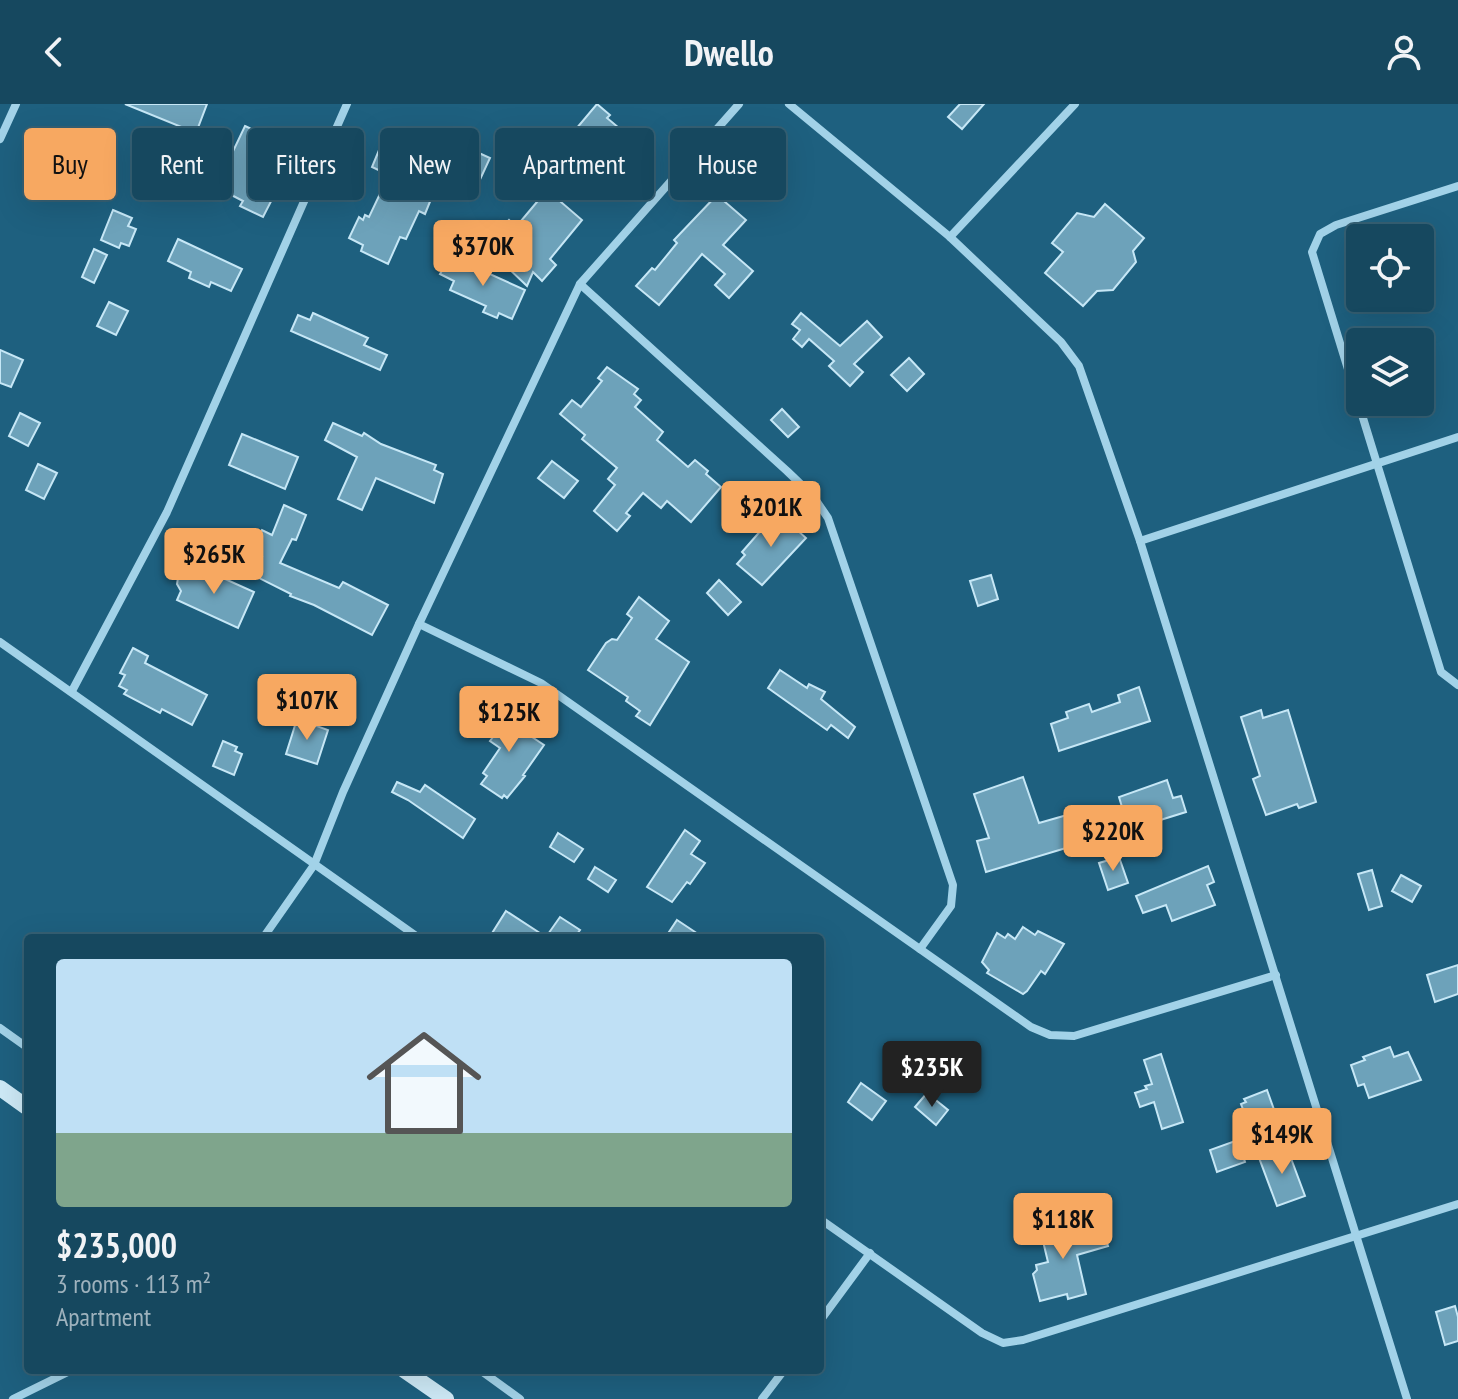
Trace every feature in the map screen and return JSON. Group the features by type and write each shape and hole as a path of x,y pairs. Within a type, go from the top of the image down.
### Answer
{"street":[{"path":"0,139 16,104"},
{"path":"72,691 167,512 347,104"},
{"path":"266,934 314,865 343,792 419,624 580,284 739,104"},
{"path":"789,104 950,237 1061,342 1079,366 1140,541 1407,1399"},
{"path":"950,237 1075,104"},
{"path":"1458,186 1336,225 1320,234 1312,252 1441,672 1458,685"},
{"path":"580,284 813,496 828,518 953,885 951,906 920,949"},
{"path":"1140,541 1458,437"},
{"path":"419,624 541,683 1031,1027 1050,1035 1074,1036 1276,975"},
{"path":"0,642 413,934"},
{"path":"0,1028 24,1045"},
{"path":"0,1088 24,1105"},
{"path":"824,1222 982,1333 1003,1343 1023,1340 1458,1204"},
{"path":"824,1316 870,1253"},
{"path":"13,1399 64,1374"},
{"path":"410,1374 446,1399"},
{"path":"486,1374 520,1399"},
{"path":"762,1399 781,1374"}],"building":[{"path":"125,104 207,104 198,128 184,128"},
{"path":"597,104 619,128 577,128"},
{"path":"960,104 984,104 962,129 948,117"},
{"path":"245,126 249,128 248,200 272,200 263,217 240,206 243,201 232,195 232,153"},
{"path":"379,150 380,150 380,171 372,167"},
{"path":"479,153 490,158 479,182"},
{"path":"380,194 380,200 431,200 425,214 419,211 406,239 400,237 388,264 361,251 363,245 349,238 359,217 363,220 365,215 369,217"},
{"path":"539,200 559,200 582,220 550,259 556,265 542,281 533,272 527,286 485,246 509,220 516,227"},
{"path":"712,200 723,200 746,220 723,245 753,271 729,298 715,285 725,274 702,254 659,305 636,286 652,268 655,270 677,243 674,240"},
{"path":"1105,204 1144,238 1133,251 1136,262 1113,290 1097,291 1083,306 1045,273 1063,252 1052,243 1077,213 1094,217"},
{"path":"113,210 132,218 128,226 136,229 129,246 121,243 119,248 101,240"},
{"path":"178,239 242,269 231,291 211,282 209,287 189,278 191,272 168,261"},
{"path":"94,249 107,255 94,283 82,277"},
{"path":"450,256 525,290 512,319 499,313 497,318 483,312 486,306 450,290 454,281 440,274"},
{"path":"109,302 128,311 116,335 97,326"},
{"path":"313,313 368,338 364,345 387,355 380,370 291,331 298,315 310,320"},
{"path":"801,313 840,346 867,321 882,337 854,364 863,372 850,386 829,366 834,361 809,339 802,347 793,339 800,330 792,324"},
{"path":"0,350 23,360 11,387 0,383"},
{"path":"909,358 924,374 907,391 891,375"},
{"path":"607,367 638,389 634,394 641,400 635,407 663,432 657,440 688,467 695,460 721,487 691,522 667,501 661,508 643,493 626,513 630,516 617,531 594,511 615,485 608,479 617,468 582,439 585,435 560,414 572,400 581,407 602,381 598,378"},
{"path":"782,409 799,427 788,437 771,420"},
{"path":"20,413 40,423 28,446 9,436"},
{"path":"333,423 362,436 364,433 381,444 436,465 434,470 443,474 434,503 376,478 362,510 338,499 357,457 325,440"},
{"path":"242,434 298,457 285,489 229,465"},
{"path":"552,461 578,481 564,498 538,478"},
{"path":"38,464 57,473 44,499 26,490"},
{"path":"284,505 306,515 296,540 292,539 280,563 339,588 343,582 388,605 372,635 253,575 262,557 252,553 262,530 272,535"},
{"path":"777,512 806,538 762,585 737,564 745,555 742,552"},
{"path":"194,565 254,592 238,628 177,600 181,591 178,578 184,572 190,573"},
{"path":"991,575 998,599 978,606 970,581"},
{"path":"719,580 741,602 728,615 707,593"},
{"path":"639,597 669,621 656,639 689,662 650,725 636,716 640,711 626,701 628,697 588,670 606,643 617,640 632,618 627,614"},
{"path":"133,648 148,656 145,663 207,695 192,725 124,694 127,690 119,686 125,675 120,673"},
{"path":"780,670 807,688 809,684 825,692 821,699 855,727 848,738 831,725 827,730 768,688"},
{"path":"1139,687 1150,721 1059,751 1051,724 1068,718 1066,712 1089,704 1092,712 1120,702 1118,695"},
{"path":"1261,710 1263,718 1288,710 1316,802 1299,808 1297,804 1266,815 1253,779 1260,776 1241,717"},
{"path":"480,713 503,722 506,718 517,725 520,722 535,732 532,737 544,745 507,798 481,784 487,776 483,773 500,748 490,741 496,733 476,725"},
{"path":"297,719 328,730 317,764 286,754"},
{"path":"223,741 237,747 235,751 242,754 234,775 213,766"},
{"path":"1023,777 1039,823 1067,815 1076,845 986,872 977,841 989,838 974,794"},
{"path":"1167,780 1173,798 1181,796 1186,812 1125,831 1118,808 1122,807 1119,797"},
{"path":"397,782 420,792 425,785 475,819 463,838 392,792"},
{"path":"685,830 700,841 691,854 705,863 672,902 647,887"},
{"path":"558,833 583,849 574,862 550,847"},
{"path":"1119,857 1128,883 1108,890 1099,863"},
{"path":"1208,866 1214,882 1207,885 1215,905 1172,921 1166,905 1143,913 1136,896"},
{"path":"595,867 616,880 608,892 588,879"},
{"path":"1372,870 1382,906 1369,910 1358,874"},
{"path":"1401,875 1421,886 1412,902 1392,891"},
{"path":"506,911 541,934 492,934"},
{"path":"560,917 580,930 577,934 548,934"},
{"path":"677,920 698,934 668,934"},
{"path":"1023,927 1035,935 1038,931 1064,944 1045,974 1041,971 1023,994 987,973 989,970 982,962 997,933 1005,938 1008,934 1015,939"},
{"path":"1458,965 1458,994 1435,1002 1427,975"},
{"path":"1390,1047 1394,1057 1408,1052 1421,1080 1369,1098 1364,1084 1358,1086 1351,1065"},
{"path":"1161,1054 1183,1122 1162,1129 1154,1102 1140,1107 1135,1093 1152,1084 1144,1060"},
{"path":"861,1083 886,1101 872,1120 848,1102"},
{"path":"1267,1090 1277,1118 1250,1128 1241,1104 1246,1102 1244,1099"},
{"path":"927,1093 948,1110 936,1125 915,1107"},
{"path":"1238,1140 1245,1162 1217,1172 1210,1150"},
{"path":"1286,1145 1305,1196 1277,1206 1258,1155"},
{"path":"1063,1216 1068,1219 1073,1242 1104,1233 1108,1246 1077,1255 1086,1294 1068,1299 1067,1294 1040,1301 1033,1274 1037,1270 1036,1265 1048,1262 1042,1237 1048,1236 1045,1223"},
{"path":"1455,1306 1458,1341 1445,1345 1436,1312"}]}
